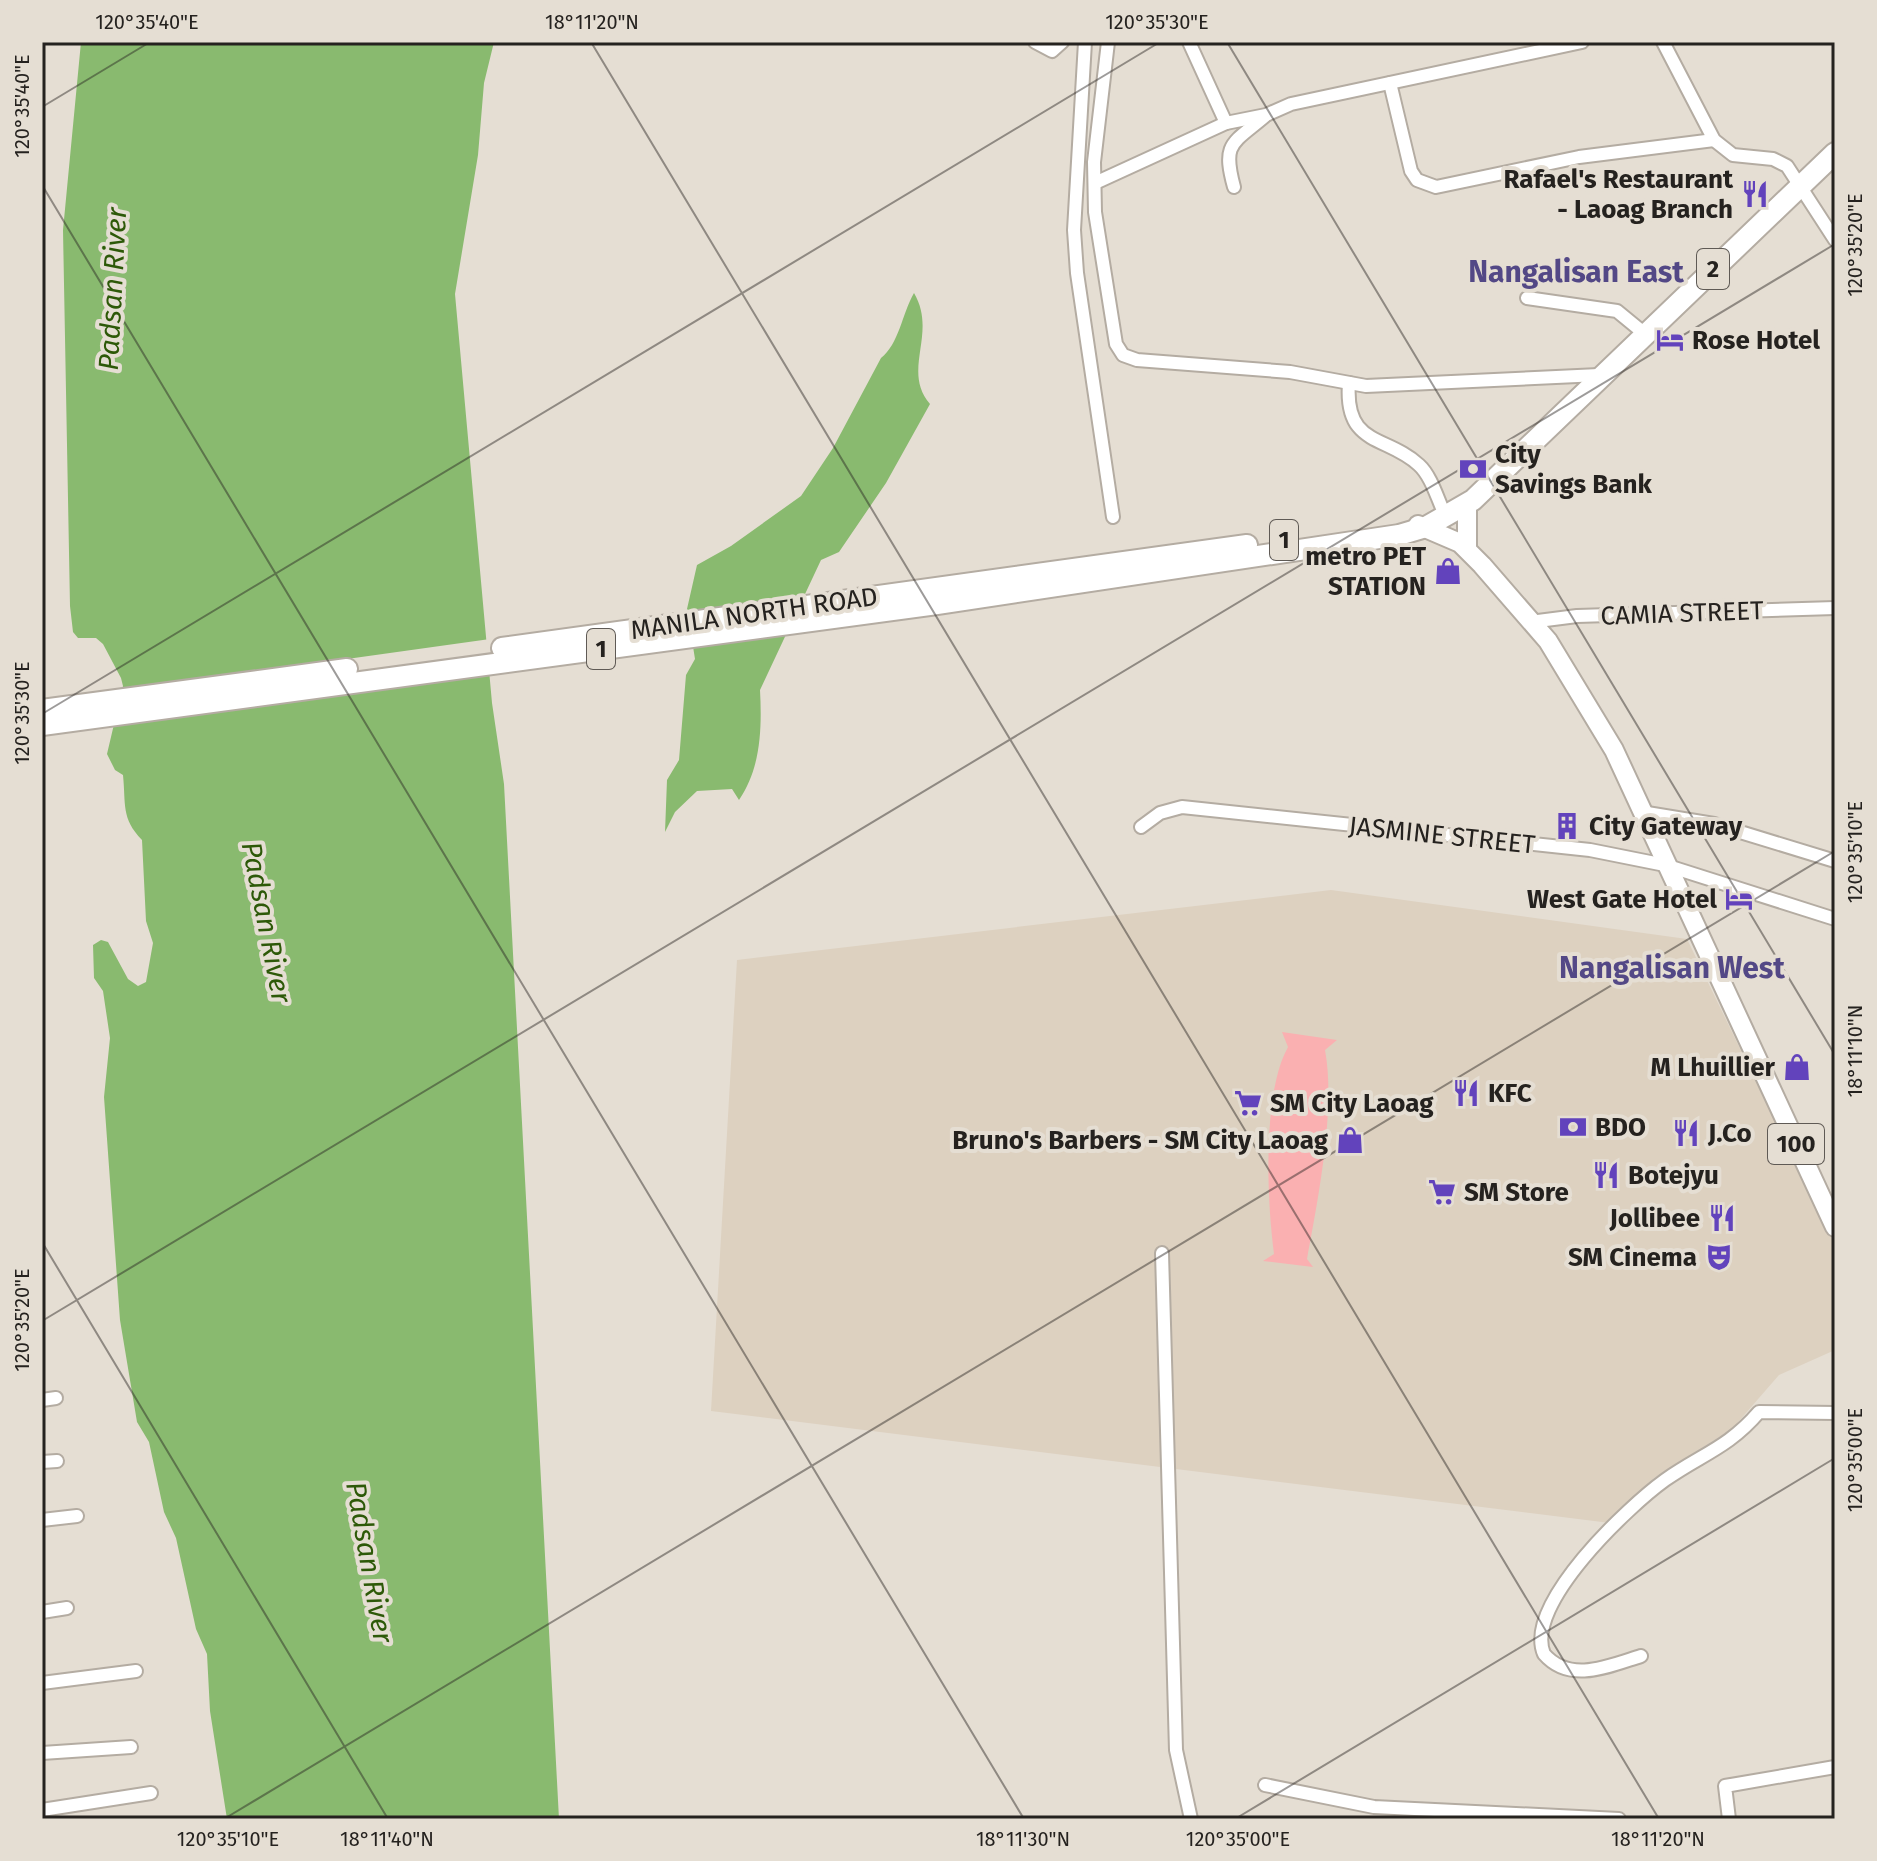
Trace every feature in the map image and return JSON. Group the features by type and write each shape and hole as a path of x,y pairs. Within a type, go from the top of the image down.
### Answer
{"highway":[{"name":"MANILA NORTH ROAD","path":"42,725 1412,528 1461,503 1605,374 1835,153"},
{"name":"MANILA NORTH ROAD","path":"42,710 1159,564"}],"main road":[{"path":"1461,503 1463,549"},
{"name":"100","path":"1412,528 1463,549 1482,565 1505,594"},
{"name":"100","path":"1412,528 1429,540 1463,549 1548,641 1582,693 1835,1227"}],"street":[{"path":"1035,42 1052,51 1062,42"},
{"path":"1085,42 1075,245 1113,517"},
{"path":"1189,42 1226,123"},
{"path":"1095,183 1226,123 1266,115 1291,104 1582,42"},
{"path":"1663,42 1714,140 1733,155 1773,159 1793,172 1835,240"},
{"path":"1111,44 1095,183 1095,212 1116,344 1123,355 1137,360 1290,372 1349,383 1416,386 1605,374"},
{"path":"1390,83 1411,171 1427,186 1465,182 1579,157 1714,140"},
{"path":"1234,187 1226,160 1232,144 1266,115"},
{"path":"1527,298 1617,311 1645,334"},
{"path":"1349,383 1348,399 1359,428 1422,467 1461,503"},
{"name":"CAMIA STREET","path":"1530,622 1577,616 1835,608"},
{"name":"JASMINE STREET","path":"1141,827 1160,813 1182,807 1590,850 1665,865 1835,919"},
{"path":"1641,812 1714,824 1835,861"},
{"path":"1162,1253 1176,1750 1191,1819"},
{"path":"42,1400 56,1398"},
{"path":"1641,1656 1580,1672 1569,1670 1544,1654 1541,1627 1547,1610 1574,1566 1663,1482 1727,1444 1759,1412 1835,1413"},
{"path":"42,1462 57,1461"},
{"path":"42,1520 77,1516"},
{"path":"42,1612 67,1608"},
{"path":"42,1683 136,1671"},
{"path":"42,1753 131,1747"},
{"path":"1729,1819 1725,1786 1835,1767"},
{"path":"1265,1785 1373,1813 1619,1819"},
{"path":"42,1810 151,1793"}],"shaded area":[{"name":"SM City Laoag","path":"1331,890 1687,939 1835,1245 1835,1350 1779,1375 1732,1429 1654,1478 1610,1523 711,1411 737,960"},
{"path":"1282,1032 1337,1040 1325,1050 1327,1126 1307,1259 1313,1267 1263,1261 1274,1254 1268,1177 1270,1119 1280,1067 1288,1047"}],"water":[{"name":"Padsan River","path":"81,42 494,42 484,83 478,155 455,294 492,703 504,784 559,1819 227,1819 210,1711 207,1654 196,1629 176,1538 164,1512 149,1442 137,1422 120,1320 104,1097 110,1038 103,991 94,978 93,945 101,940 108,942 128,979 138,986 146,982 153,943 146,921 142,840 128,818 123,775 115,770 107,754 123,686 103,644 96,638 78,638 73,632 70,606 63,230"},
{"path":"914,293 923,323 919,378 930,404 886,483 839,552 821,560 760,690 761,719 756,761 739,800 732,789 697,791 675,812 665,832 667,780 679,760 686,675 695,659 687,609 697,565 731,546 801,496 833,448 881,358 892,345"}],"pier":[{"path":"490,639 493,673 110,727 118,691"}],"place":[{"name":"Rafael's Restaurant - Laoag Branch","path":"1755,194"},
{"name":"Rose Hotel","path":"1670,340"},
{"name":"City Savings Bank","path":"1473,469"},
{"name":"metro PET STATION","path":"1448,571"},
{"name":"City Gateway","path":"1567,826"},
{"name":"West Gate Hotel","path":"1739,899"},
{"name":"M Lhuillier","path":"1797,1067"},
{"name":"KFC","path":"1466,1093"},
{"name":"SM City Laoag","path":"1248,1103"},
{"name":"BDO","path":"1573,1127"},
{"name":"J.Co","path":"1686,1133"},
{"name":"Bruno's Barbers - SM City Laoag","path":"1350,1140"},
{"name":"Botejyu","path":"1606,1175"},
{"name":"SM Store","path":"1442,1192"},
{"name":"Jollibee","path":"1722,1218"},
{"name":"SM Cinema","path":"1719,1257"}],"district":[{"name":"Nangalisan East","path":"1576,272"},
{"name":"Nangalisan West","path":"1672,968"}]}
